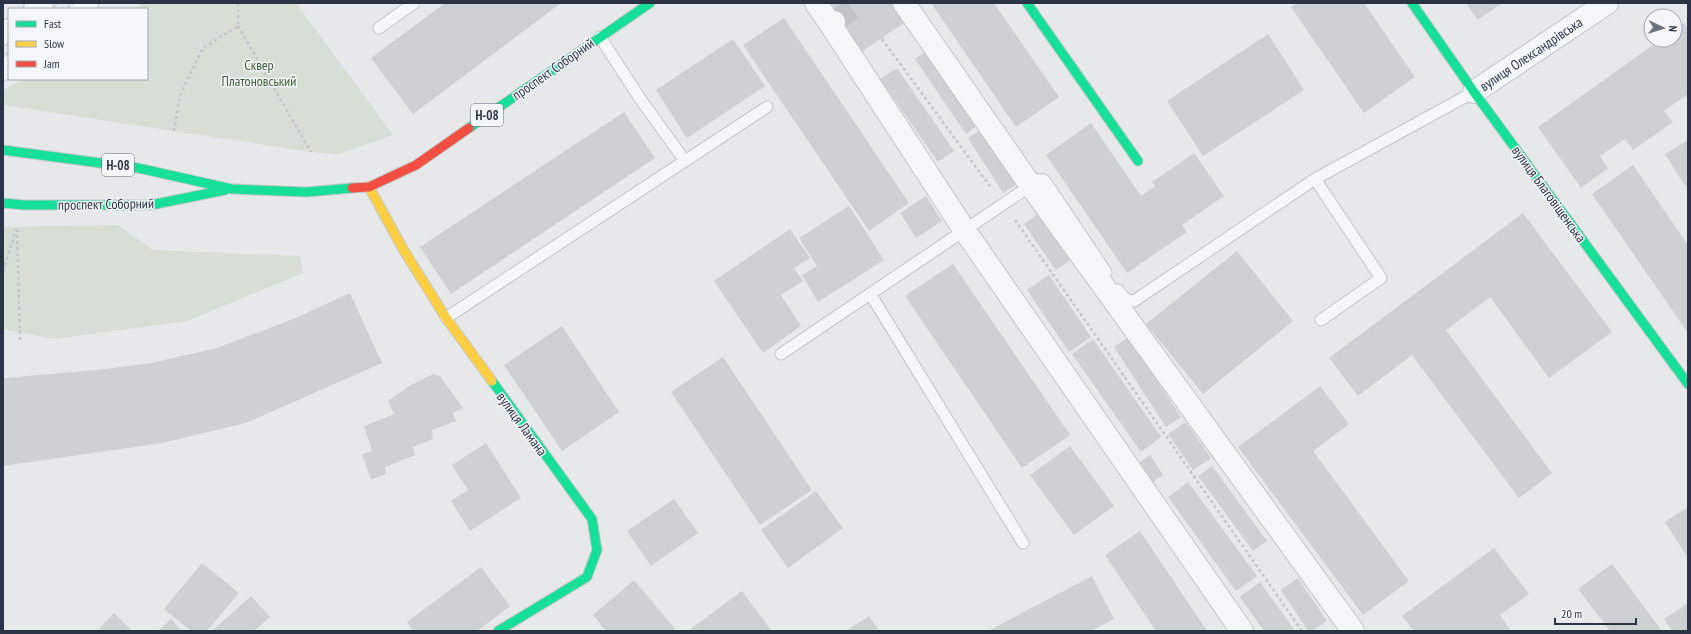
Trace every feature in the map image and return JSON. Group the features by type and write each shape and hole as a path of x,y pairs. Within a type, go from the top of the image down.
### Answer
{"street":[{"name":"проспект Соборний","path":"3,150 138,168 232,189 308,192 370,188 416,165 650,3"},
{"path":"816,3 832,23 965,231 1242,631"},
{"path":"904,3 1031,186 1353,631"},
{"path":"1027,3 1138,161"},
{"name":"вулиця Благовіщенська","path":"1412,3 1474,92 1688,384"},
{"name":"вулиця Олександрівська","path":"1474,92 1607,3"},
{"name":"вулиця Ламана","path":"370,188 402,249 446,318 592,519 597,550 587,578 498,631"},
{"name":"проспект Соборний","path":"3,203 24,205 151,205 232,189"}],"lane":[{"path":"379,28 414,3"},
{"path":"600,37 641,100 685,161"},
{"path":"781,354 871,295 1039,180 1044,180 1123,297 1129,301 1134,301 1315,179 1474,92"},
{"path":"446,318 767,107"},
{"path":"1315,179 1381,278 1321,320"},
{"path":"871,295 1023,543"}],"path":[{"path":"238,3 238,26 311,152"},
{"path":"174,131 180,95 203,48 238,26"},
{"path":"882,39 1003,204"},
{"path":"1018,225 1302,631"},
{"path":"3,271 17,227 20,341"}],"green space":[{"name":"Сквер Платоновський","path":"144,3 296,3 393,135 339,154 311,152 3,105 3,91 20,80 148,80 148,8 136,8"},
{"path":"118,225 153,250 300,256 303,273 187,321 54,339 3,329 3,227"}],"building":[{"path":"445,3 561,3 413,114 371,58"},
{"path":"821,3 892,3 905,22 856,56"},
{"path":"931,3 994,3 1059,97 1016,127"},
{"path":"1297,3 1364,3 1415,77 1364,113 1291,7"},
{"path":"1466,3 1502,3 1478,20"},
{"path":"784,18 909,203 869,231 743,45"},
{"path":"1683,24 1688,29 1688,94 1664,111 1673,122 1633,150 1625,139 1600,156 1608,168 1581,188 1538,127 1649,48 1683,48"},
{"path":"1268,34 1304,90 1203,156 1167,101"},
{"path":"733,39 765,86 687,138 656,90"},
{"path":"929,49 980,124 966,134 915,59"},
{"path":"897,68 954,151 938,162 880,79"},
{"path":"624,112 655,158 451,294 420,247"},
{"path":"1091,123 1141,196 1155,186 1152,182 1194,153 1224,196 1182,225 1187,232 1127,273 1046,155"},
{"path":"985,127 1020,182 1003,193 968,138"},
{"path":"1688,140 1688,184 1685,186 1665,154"},
{"path":"1633,165 1688,245 1688,333 1592,194"},
{"path":"926,196 942,221 916,238 900,213"},
{"path":"849,206 884,260 818,302 802,275 817,266 799,238"},
{"path":"1040,212 1072,259 1056,270 1024,224"},
{"path":"1523,213 1612,332 1549,378 1490,297 1446,330 1552,473 1519,498 1412,355 1358,396 1329,358"},
{"path":"790,229 810,258 794,268 803,281 781,295 801,326 763,353 714,281"},
{"path":"1237,251 1293,321 1203,394 1146,324"},
{"path":"953,264 1070,435 1022,468 905,296"},
{"path":"1049,275 1091,337 1069,352 1027,290"},
{"path":"350,293 382,363 246,423 162,443 3,466 3,378 96,370 151,363 217,348 293,319"},
{"path":"562,326 619,412 562,451 504,365"},
{"path":"1129,337 1181,417 1166,427 1114,347"},
{"path":"1093,339 1161,437 1141,452 1072,354"},
{"path":"723,357 812,490 760,525 671,392"},
{"path":"433,374 440,376 463,408 453,413 456,421 432,430 433,439 413,447 415,455 385,467 386,474 371,480 362,454 372,451 364,426 394,414 388,401 409,386"},
{"path":"1320,386 1349,424 1313,451 1409,581 1363,615 1238,447"},
{"path":"1186,422 1211,458 1193,470 1168,434"},
{"path":"486,443 521,498 470,531 451,501 468,490 452,465"},
{"path":"1070,446 1114,506 1074,535 1030,475"},
{"path":"1150,455 1163,475 1146,487 1133,467"},
{"path":"1212,466 1267,541 1253,551 1198,476"},
{"path":"1188,482 1257,576 1236,591 1168,497"},
{"path":"816,491 843,528 788,568 761,530"},
{"path":"674,499 698,533 651,566 627,531"},
{"path":"1688,507 1688,558 1665,522"},
{"path":"1140,531 1207,631 1156,631 1105,555"},
{"path":"1494,548 1529,594 1500,615 1511,631 1414,631 1402,616"},
{"path":"202,563 239,593 207,631 191,631 164,609"},
{"path":"1612,564 1662,631 1610,631 1578,589"},
{"path":"481,567 510,606 477,631 413,631 407,622"},
{"path":"1092,576 1114,619 1091,631 988,631"},
{"path":"1298,578 1327,621 1312,631 1308,631 1281,590"},
{"path":"634,580 675,629 672,631 606,631 593,615"},
{"path":"1260,582 1295,631 1264,631 1240,597"},
{"path":"742,591 771,630 688,631"},
{"path":"251,596 270,617 254,631 212,631"},
{"path":"1688,603 1688,631 1672,631 1664,619"},
{"path":"114,613 132,631 97,631"},
{"path":"869,616 879,631 846,631"},
{"path":"171,619 182,631 158,631"}],"tunnel":[{"path":"834,22 861,3"}],"tram line":[{"path":"52,8 59,3"},
{"path":"68,8 75,3"},
{"path":"3,46 8,43"},
{"path":"3,58 8,55"}],"traffic: fast":[{"path":"469,128 650,3"},
{"path":"1027,3 1138,161"},
{"path":"1412,3 1474,92 1688,384"},
{"path":"3,150 138,168 232,189 307,192 352,188"},
{"path":"3,203 24,205 151,205 225,190"},
{"path":"492,381 592,519 597,550 587,577 498,631"}],"traffic: slow":[{"path":"369,187 403,249 446,318 492,381"}],"traffic: jam":[{"path":"352,188 369,187 416,165 469,128"}]}
